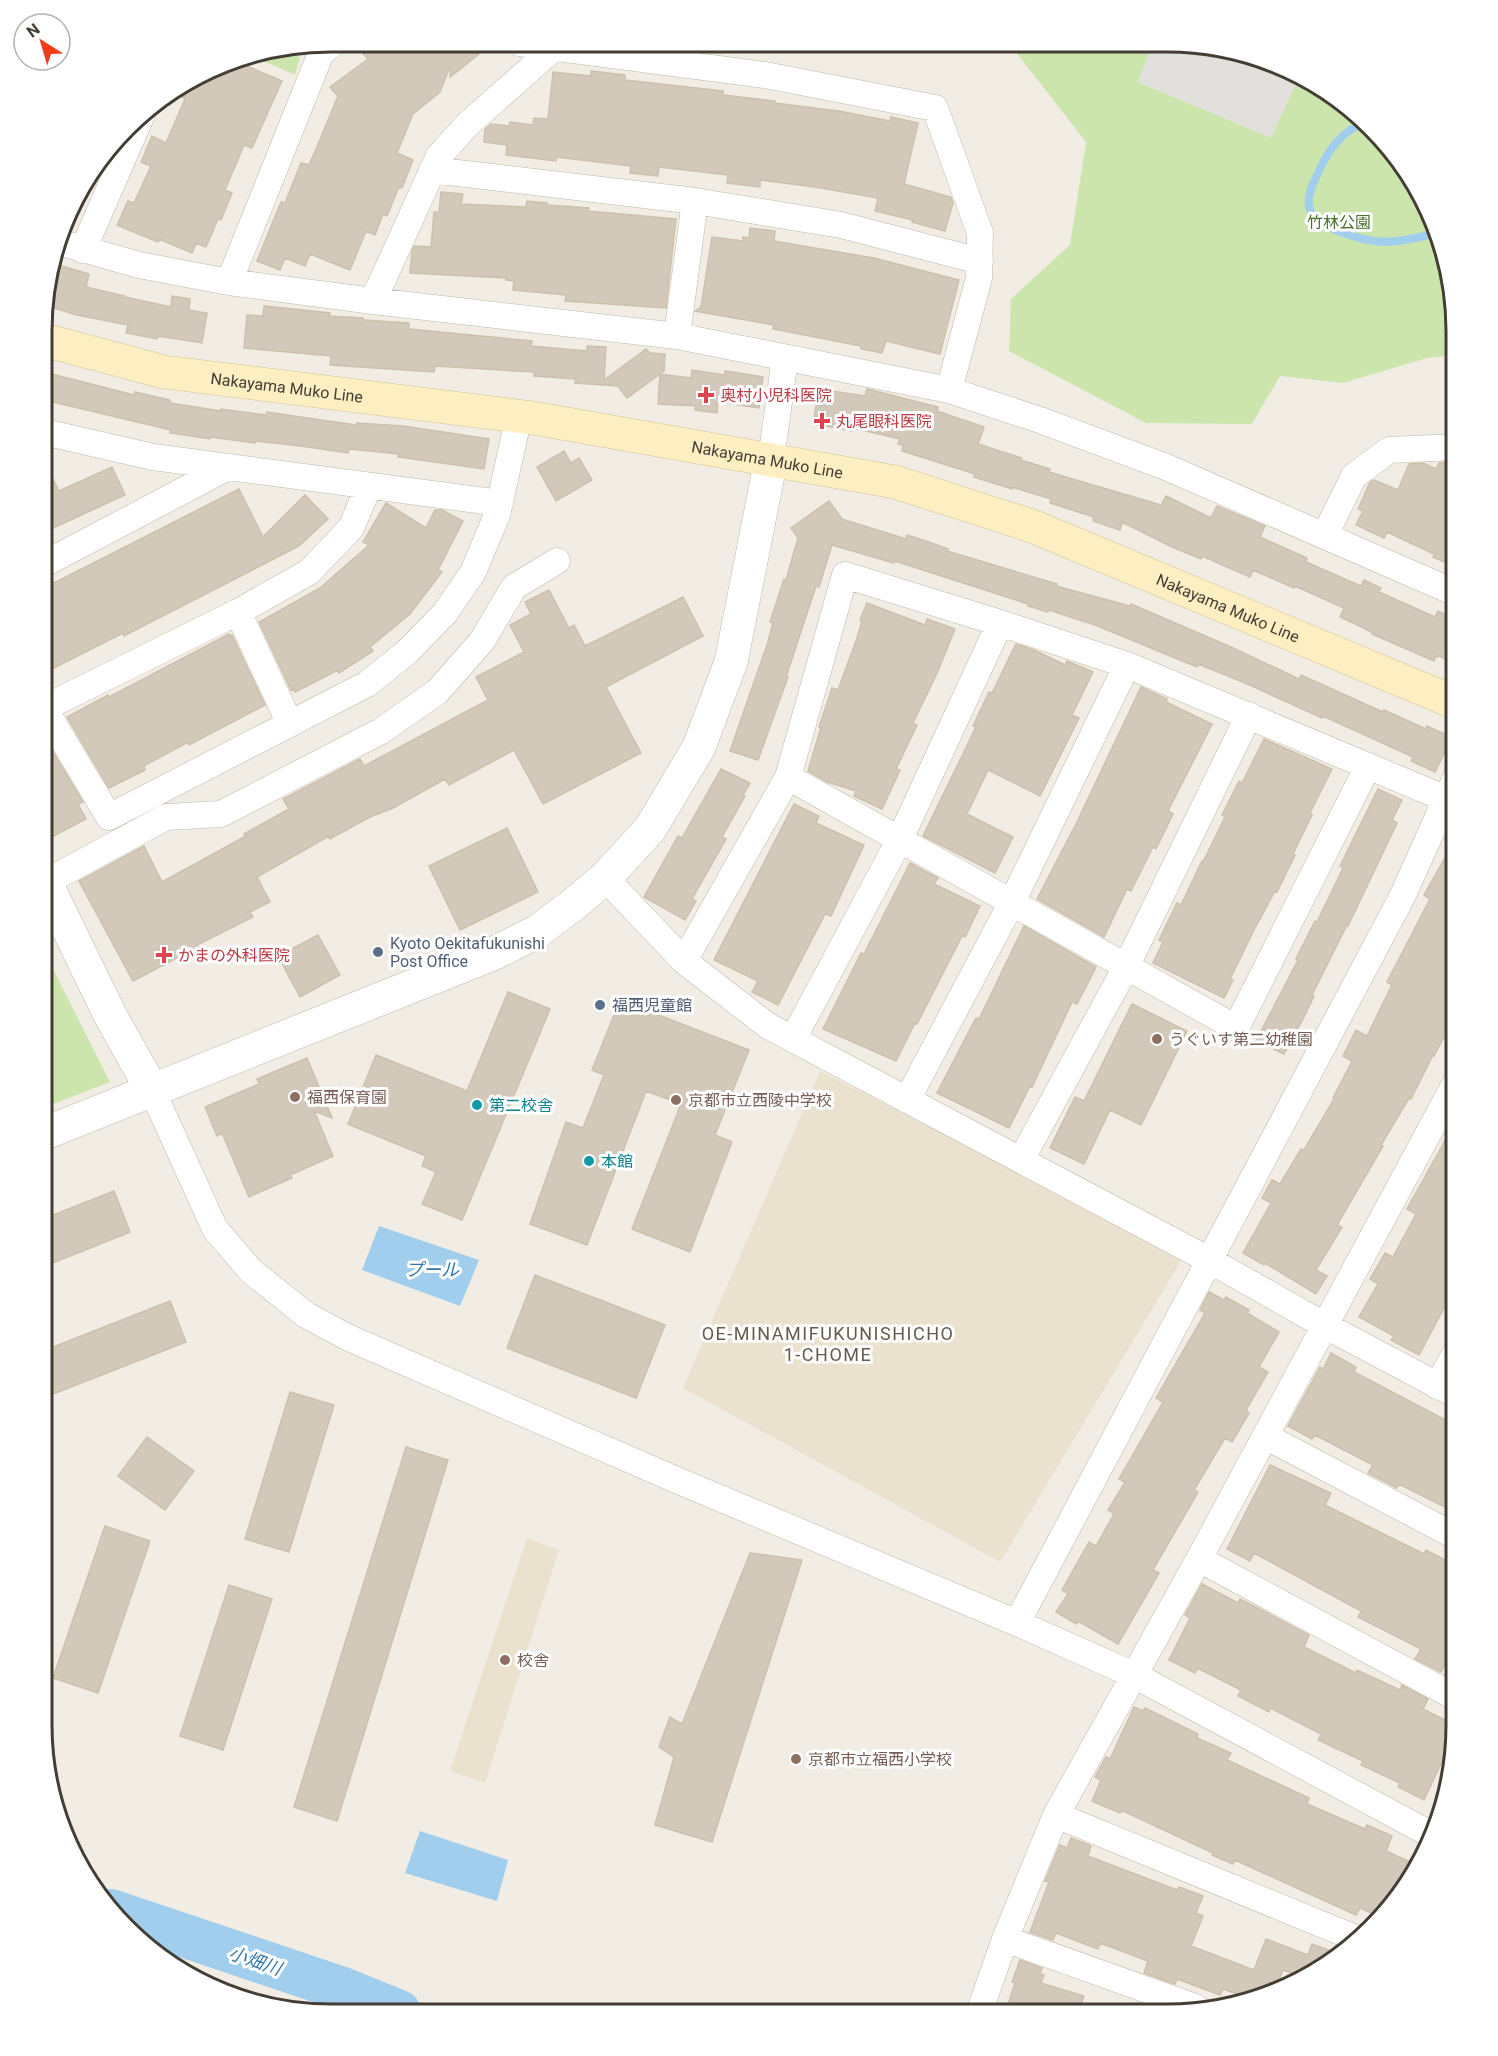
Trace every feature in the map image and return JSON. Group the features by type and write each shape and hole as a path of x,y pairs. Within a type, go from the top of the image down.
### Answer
{"main road":[{"name":"Nakayama Muko Line","path":"52,342 164,372 519,416 895,482 1032,526 1446,700"}],"street":[{"path":"373,301 439,156 468,124 549,52"},
{"path":"592,52 765,75 934,108 981,232 979,278 949,390"},
{"path":"229,282 321,53"},
{"path":"128,141 72,246 138,265 229,282 677,336 949,390 1040,420 1166,467 1446,589"},
{"path":"432,170 695,201 841,225 980,261"},
{"path":"677,336 695,201"},
{"path":"52,1130 495,953 538,931 605,878 650,829 699,747 731,662 771,460 785,358"},
{"path":"52,721 109,817 366,684 407,652 437,621 473,572 497,515 519,416"},
{"path":"52,434 153,457 500,503"},
{"path":"1325,535 1354,476 1389,450 1446,447"},
{"path":"52,560 228,467"},
{"path":"52,704 238,612 309,572 351,528 369,486"},
{"path":"52,875 166,818 221,814 381,730 437,692 482,641 514,587 557,561"},
{"path":"684,961 788,777 845,575 1127,665 1368,766 1446,791"},
{"path":"238,612 290,724"},
{"path":"793,1039 900,839 1000,623"},
{"path":"908,1100 1012,902 1127,665"},
{"path":"1021,1160 1126,967 1249,715"},
{"path":"788,777 1236,1028 1368,766"},
{"path":"1017,1623 1402,897 1446,807"},
{"path":"605,878 684,961 768,1026 1209,1260 1446,1391"},
{"path":"52,894 110,1015 152,1090 215,1229 251,1271 306,1315 349,1338 1134,1675 1424,1831"},
{"path":"982,2004 1005,1939 1056,1815 1199,1559 1446,1100"},
{"path":"1265,1436 1446,1531"},
{"path":"1199,1559 1446,1692"},
{"path":"1056,1815 1349,1936"},
{"path":"1005,1939 1184,2003"}],"shaded area":[{"path":"1150,52 1167,52 1203,55 1239,62 1295,84 1271,138 1138,82"},
{"path":"820,1071 1184,1256 1000,1562 683,1388"},
{"name":"校舎","path":"527,1538 559,1550 485,1783 450,1771"}],"green space":[{"name":"竹林公園","path":"1017,52 1150,52 1138,82 1271,137 1295,84 1322,99 1351,122 1376,147 1399,176 1417,208 1431,242 1440,277 1445,313 1446,356 1427,358 1343,383 1280,376 1252,424 1146,423 1009,351 1011,299 1070,245 1086,142"},
{"path":"298,55 300,58 295,75 264,61"},
{"path":"52,967 110,1082 52,1105"}],"water":[{"name":"プール","path":"379,1226 479,1260 460,1306 362,1270"},
{"path":"420,1831 508,1860 497,1901 405,1873"}],"building":[{"path":"362,52 478,52 479,54 450,77 451,64 440,92 413,114 397,153 413,160 402,188 399,187 387,216 383,214 375,235 366,231 350,270 310,254 305,266 285,258 280,270 257,261 281,202 285,203 301,163 309,165 316,149 338,96 330,87 368,59"},
{"path":"246,66 282,81 252,148 244,145 225,190 232,193 221,220 218,219 206,247 196,243 192,253 117,225 128,201 134,203 151,166 141,162 152,136 166,143 185,99 183,98 185,94 208,81"},
{"path":"591,71 625,75 625,80 723,91 723,95 775,101 775,103 839,111 890,121 891,117 918,123 904,184 951,197 953,203 945,231 875,211 878,198 760,180 760,187 727,183 728,175 659,167 658,176 630,173 631,166 556,157 556,161 506,155 507,145 484,142 485,129 491,124 509,126 510,122 533,125 534,118 548,119 553,72 591,76"},
{"path":"441,192 463,194 461,204 526,207 527,201 589,208 588,211 676,219 666,308 565,301 566,295 513,290 514,281 506,280 506,278 410,273 414,246 431,247 434,212 439,212"},
{"path":"750,228 775,231 774,241 874,258 959,280 940,354 886,341 882,353 861,349 861,346 773,329 774,325 695,311 701,307 712,237 743,241 743,237 749,238"},
{"path":"61,265 89,274 86,287 171,307 172,296 190,299 189,310 207,313 202,343 158,336 157,339 126,333 128,325 54,308"},
{"path":"264,306 330,313 329,316 363,318 363,320 409,323 409,329 532,341 531,346 587,351 587,346 606,347 604,380 646,349 650,353 665,354 664,371 627,398 618,386 575,383 576,379 534,376 534,372 435,366 434,372 330,365 331,356 244,348 247,315 263,316"},
{"path":"692,370 725,375 725,371 763,377 759,408 718,402 717,413 695,410 696,406 658,404 660,374 691,378"},
{"path":"52,374 134,395 135,392 170,400 170,403 221,411 221,409 266,415 267,412 356,425 357,423 403,426 489,439 484,469 398,457 399,454 349,449 348,453 255,441 255,443 210,437 210,439 170,433 171,430 52,402"},
{"path":"819,389 865,396 867,389 938,407 937,411 984,427 978,444 1050,469 1049,472 1161,505 1166,496 1211,518 1217,506 1265,526 1260,537 1307,558 1306,562 1361,586 1364,580 1381,588 1379,592 1435,617 1438,611 1446,615 1446,659 1437,655 1434,661 1372,634 1340,617 1344,608 1253,570 1250,577 1202,556 1201,559 1172,547 1122,522 1120,530 1093,521 1094,517 1050,503 1051,499 974,477 975,474 902,451 903,445 898,444 900,439 853,428 852,431 813,424"},
{"path":"564,451 571,463 579,458 592,480 556,501 537,467"},
{"path":"1446,462 1446,563 1433,557 1434,554 1387,532 1384,538 1356,525 1363,511 1358,509 1370,482 1374,480 1398,490 1409,464 1423,463 1436,469 1439,463"},
{"path":"112,467 125,495 52,529 52,477 59,491"},
{"path":"239,489 263,537 305,495 328,519 299,546 124,636 123,633 52,669 52,584"},
{"path":"829,501 842,519 906,539 907,535 948,549 947,551 1057,584 1056,586 1130,606 1131,604 1299,679 1301,675 1383,712 1384,710 1426,729 1427,726 1446,734 1446,749 1435,772 1411,761 1413,757 1323,716 1322,718 1243,682 1198,664 1197,667 1095,625 1049,610 1048,612 1028,606 1028,604 895,561 894,563 832,545 758,760 730,751 767,645 773,623 770,622 784,579 786,580 798,538 791,528"},
{"path":"386,503 426,528 435,510 442,510 463,521 438,570 442,572 410,614 370,647 373,651 339,673 338,670 295,692 291,690 259,622 320,588 369,545 363,542"},
{"path":"549,590 569,628 574,625 585,646 683,597 703,636 606,687 641,753 543,804 514,750 449,785 445,779 330,839 329,836 257,877 270,902 250,912 253,917 133,981 79,881 144,846 162,882 246,836 244,834 289,809 283,799 360,759 364,766 488,700 476,677 524,652 510,625 531,614 525,602"},
{"path":"867,603 925,625 927,619 955,629 913,723 917,725 896,769 900,770 882,809 854,796 856,791 827,782 808,771 832,688 838,690"},
{"path":"229,634 232,635 265,705 189,745 188,742 144,766 145,770 109,788 67,717"},
{"path":"1016,644 1065,665 1067,661 1093,672 1072,715 1079,718 1040,796 988,770 967,814 1013,837 995,873 923,836 976,727 973,726 989,692 992,693"},
{"path":"1141,687 1212,724 1168,811 1173,814 1156,849 1153,847 1131,891 1127,889 1104,937 1037,899 1077,822"},
{"path":"1264,739 1332,769 1310,813 1312,815 1293,854 1295,855 1277,892 1275,891 1254,930 1230,979 1233,980 1224,998 1153,963 1163,942 1159,940 1177,903 1181,905 1225,817 1222,815 1239,781 1242,783"},
{"path":"52,750 83,802 78,804 86,819 52,837"},
{"path":"721,769 750,783 722,837 726,839 692,899 696,901 685,920 644,897 678,836 682,838"},
{"path":"1378,789 1402,800 1392,820 1397,823 1284,1054 1256,1041 1298,960 1296,959 1315,921 1317,922 1343,868 1340,866"},
{"path":"794,804 819,816 816,823 864,845 831,916 825,914 778,1005 752,992 758,981 714,960"},
{"path":"507,828 538,892 460,930 429,866"},
{"path":"1446,856 1446,1033 1411,1099 1409,1098 1381,1145 1383,1146 1337,1225 1342,1227 1316,1270 1327,1276 1316,1294 1265,1263 1264,1265 1243,1253 1271,1203 1262,1198 1272,1180 1280,1184 1301,1149 1304,1150 1334,1099 1352,1061 1343,1056 1356,1030 1367,1036 1392,985 1387,982 1430,899 1424,895"},
{"path":"910,863 938,878 934,884 980,906 896,1061 823,1029"},
{"path":"1024,926 1096,967 1077,1004 1072,1002 1032,1087 1030,1086 1009,1128 937,1093 976,1018 979,1019"},
{"path":"318,935 340,975 300,997 278,956"},
{"name":"第二校舎","path":"508,992 550,1009 462,1220 422,1204 436,1172 422,1166 426,1156 348,1124 376,1055 467,1091"},
{"path":"620,1000 749,1050 715,1135 732,1142 690,1252 632,1229 681,1104 646,1091 587,1245 530,1224 566,1122 583,1128 604,1075 592,1070"},
{"path":"1132,1004 1187,1031 1141,1125 1110,1110 1084,1164 1050,1148 1075,1097 1084,1101"},
{"path":"307,1058 332,1118 314,1111 333,1156 249,1197 222,1133 217,1136 205,1107 259,1084 257,1079"},
{"path":"1446,1139 1446,1304 1419,1355 1391,1340 1394,1336 1359,1317 1378,1284 1370,1279 1385,1253 1393,1257 1416,1214 1407,1209"},
{"path":"114,1191 130,1232 52,1263 52,1215"},
{"path":"535,1275 665,1325 636,1398 507,1348"},
{"path":"1209,1292 1224,1300 1226,1297 1249,1310 1247,1313 1279,1332 1259,1367 1268,1372 1246,1410 1249,1413 1232,1442 1225,1438 1194,1490 1198,1492 1153,1570 1159,1573 1118,1644 1078,1621 1076,1624 1056,1612 1068,1594 1062,1590 1089,1542 1096,1546 1114,1514 1108,1510 1125,1482 1119,1479 1163,1402 1156,1398 1205,1313 1200,1310"},
{"path":"170,1301 186,1342 52,1394 52,1347"},
{"path":"1331,1353 1356,1367 1354,1372 1446,1420 1446,1508 1399,1484 1396,1488 1368,1473 1373,1465 1315,1435 1312,1439 1288,1426 1320,1367 1323,1369"},
{"path":"290,1392 334,1405 289,1552 245,1539"},
{"path":"147,1437 194,1471 165,1510 118,1476"},
{"path":"406,1447 448,1460 337,1821 294,1807"},
{"path":"1270,1465 1331,1493 1325,1505 1424,1554 1426,1550 1446,1560 1446,1662 1441,1672 1415,1659 1421,1649 1358,1617 1361,1611 1254,1553 1250,1561 1227,1549"},
{"path":"105,1526 150,1541 98,1693 53,1678"},
{"path":"750,1553 802,1560 712,1842 655,1825 674,1757 659,1747 670,1717 682,1724"},
{"path":"1202,1584 1238,1603 1240,1599 1309,1635 1304,1647 1356,1673 1357,1670 1400,1690 1402,1685 1428,1699 1423,1709 1446,1720 1446,1725 1443,1759 1424,1800 1398,1787 1400,1783 1361,1765 1363,1761 1318,1740 1321,1734 1270,1708 1269,1712 1238,1696 1241,1690 1197,1668 1195,1673 1169,1660 1190,1618 1185,1615"},
{"path":"229,1585 272,1599 223,1750 180,1736"},
{"path":"1134,1707 1143,1711 1145,1708 1198,1734 1197,1738 1231,1753 1227,1760 1309,1798 1307,1804 1365,1829 1367,1825 1392,1836 1386,1851 1409,1862 1399,1880 1372,1913 1360,1908 1356,1915 1235,1860 1233,1864 1212,1855 1213,1853 1121,1810 1120,1813 1092,1801 1101,1780 1095,1777 1106,1757 1110,1759"},
{"path":"1071,1838 1091,1846 1088,1856 1177,1890 1179,1887 1203,1896 1196,1913 1203,1916 1191,1946 1254,1970 1266,1939 1308,1955 1312,1944 1330,1951 1293,1973 1283,1970 1279,1980 1274,1982 1238,1994 1223,1989 1220,1995 1177,1979 1175,1984 1144,1973 1148,1961 1100,1943 1098,1949 1056,1933 1053,1940 1030,1932 1049,1882 1045,1881 1060,1845 1067,1848"},
{"path":"1020,1960 1042,1968 1040,1974 1044,1975 1041,1983 1084,1996 1081,2004 1008,2004 1015,1983 1012,1982"}],"waterway":[{"path":"1356,127 1336,143 1315,180 1309,200 1310,210 1314,217 1343,233 1383,242 1428,235"},
{"name":"小畑川","path":"130,1917 340,1988 379,2004"},
{"path":"323,2004 340,1988"}],"place":[{"name":"奥村小児科医院","path":"706,395"},
{"name":"丸尾眼科医院","path":"822,421"},
{"name":"Kyoto Oekitafukunishi Post Office","path":"378,952"},
{"name":"かまの外科医院","path":"164,955"},
{"name":"福西児童館","path":"600,1005"},
{"name":"うぐいす第二幼稚園","path":"1157,1039"},
{"name":"福西保育園","path":"295,1097"},
{"name":"京都市立西陵中学校","path":"676,1100"},
{"name":"第二校舎","path":"477,1105"},
{"name":"本館","path":"589,1161"},
{"name":"校舎","path":"505,1660"},
{"name":"京都市立福西小学校","path":"796,1759"}],"district":[{"name":"OE-MINAMIFUKUNISHICHO 1-CHOME","path":"828,1344"}]}
